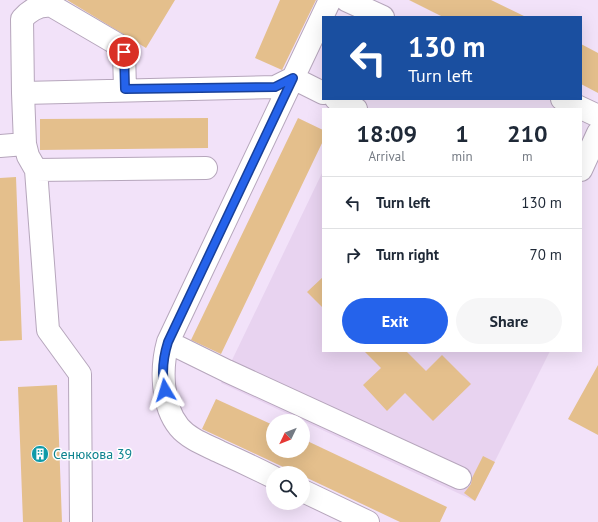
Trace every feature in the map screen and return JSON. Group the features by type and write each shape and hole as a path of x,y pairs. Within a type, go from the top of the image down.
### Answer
{"lane":[{"path":"322,16 330,0"},
{"path":"346,0 381,16"},
{"path":"81,522 80,374 48,330 36,170 28,156 25,144 22,19 28,12 42,5 52,6 118,44 124,52 125,89"},
{"path":"266,474 194,439 179,427 170,414 162,378 163,358 168,342 322,17"},
{"path":"23,93 125,89 275,87 293,78"},
{"path":"293,78 322,92"},
{"path":"338,100 354,108"},
{"path":"564,100 581,108"},
{"path":"582,108 598,116"},
{"path":"582,168 598,133"},
{"path":"0,146 25,144"},
{"path":"36,170 206,168"},
{"path":"168,342 460,478"},
{"path":"310,494 368,522"}],"shaded area":[{"path":"322,173 322,352 550,352 475,501 310,424 310,414 288,414 221,383"}],"building":[{"path":"67,0 175,0 146,48"},
{"path":"280,0 316,0 282,70 255,58"},
{"path":"409,0 491,0 524,16 441,16"},
{"path":"582,45 598,53 598,93 582,85"},
{"path":"208,118 208,148 40,150 40,119"},
{"path":"298,118 322,130 322,143 221,354 191,340"},
{"path":"16,177 22,340 0,341 0,178"},
{"path":"322,278 322,307 307,292"},
{"path":"365,352 407,352 426,371 442,355 471,384 433,421 405,393 387,411 363,385 381,368"},
{"path":"598,365 598,435 568,419"},
{"name":"Сенюкова 39","path":"57,385 62,522 23,522 18,387"},
{"path":"216,399 266,422 266,458 310,458 310,442 447,507 440,522 400,522 310,479 310,466 281,466 202,429"},
{"path":"483,456 495,462 475,501 464,493 471,484 472,478"}],"place":[{"name":"Сенюкова 39","path":"40,454"}],"route":[{"path":"124,52 125,89 275,87 293,78 168,342 163,358 162,378 165,390"}]}
